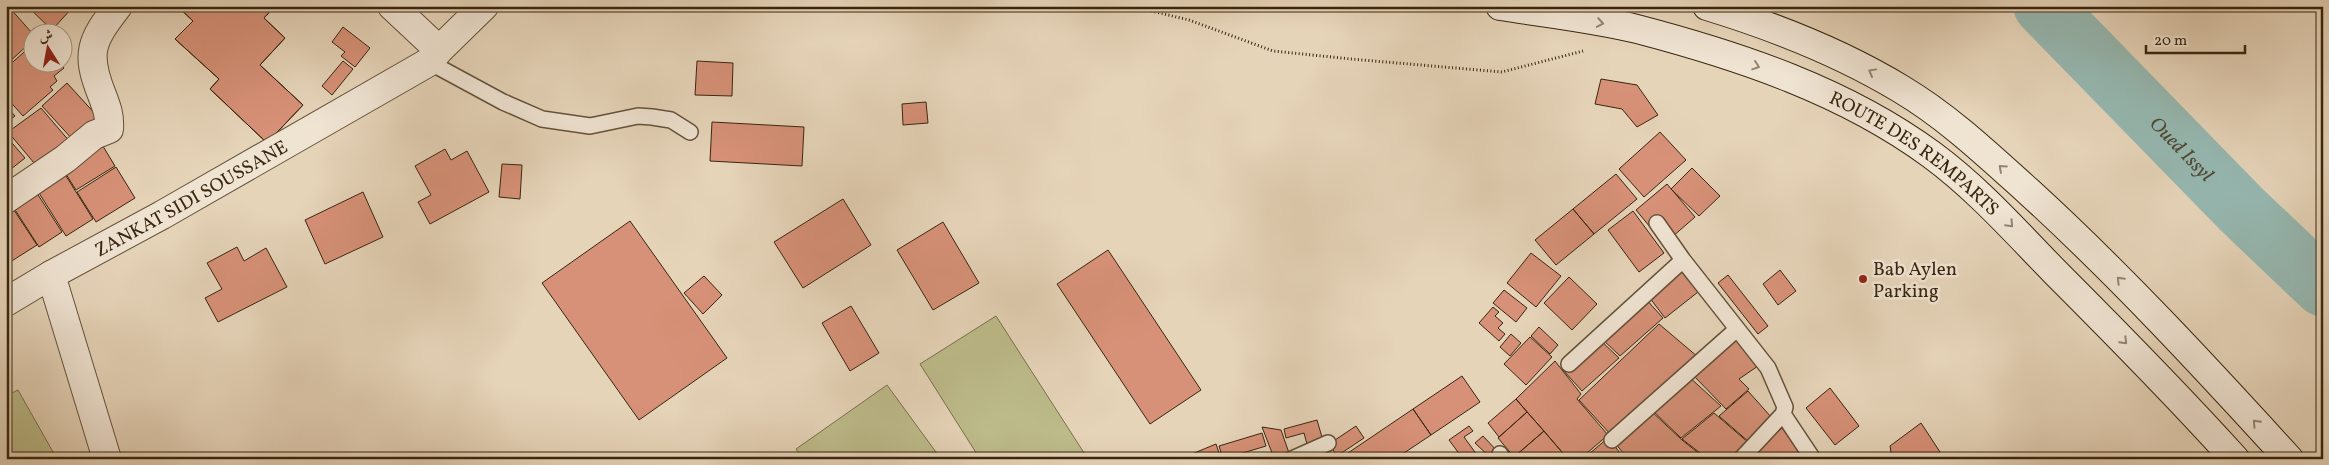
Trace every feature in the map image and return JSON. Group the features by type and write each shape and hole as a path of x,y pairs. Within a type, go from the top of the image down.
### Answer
{"main road":[{"path":"6,199 65,159 94,135 109,129 110,116 94,73 91,53 100,29 118,6"},
{"path":"392,6 434,56"},
{"name":"ZANKAT SIDI SOUSSANE","path":"6,302 50,275 162,215 434,56 484,6"},
{"name":"ROUTE DES REMPARTS","path":"1500,6 1636,29 1728,56 1788,77 1842,101 1874,118 1931,155 1984,198 2171,388 2235,459"},
{"name":"ROUTE DES REMPARTS","path":"1707,6 1757,22 1828,49 1903,90 1962,133 2065,225 2198,359 2289,459"},
{"path":"50,275 107,459"}],"lane":[{"path":"434,56 503,102 542,119 590,126 638,116 652,117 671,120 690,132"},
{"path":"1657,222 1683,260 1768,368 1785,407 1783,414 1741,459"},
{"path":"1568,364 1683,260"},
{"path":"1612,440 1736,329"},
{"path":"1783,414 1813,459"},
{"path":"1292,459 1328,443"}],"path":[{"path":"1132,6 1189,20 1273,51 1351,59 1502,72 1592,49"}],"shaded area":[{"path":"996,316 1088,459 980,459 920,364"},
{"path":"887,385 941,459 803,459 796,449"},
{"path":"18,390 57,459 6,459 6,396"}],"building":[{"path":"27,6 70,6 72,8 59,22 44,22"},
{"path":"177,6 275,6 264,18 285,38 260,65 303,105 267,143 210,89 219,79 175,39 193,21"},
{"path":"177,6 275,6 264,18 285,38 260,65 303,105 267,143 210,89 219,79 175,39 193,21"},
{"path":"9,7 22,22 22,50 6,65 6,10"},
{"path":"343,27 370,48 355,67 341,56 345,52 332,42"},
{"path":"22,54 22,72 59,72 54,76 57,81 50,87 53,90 23,116 6,97 6,68"},
{"path":"343,61 353,69 332,95 322,86"},
{"path":"697,61 733,63 732,96 695,95"},
{"path":"1601,79 1637,85 1658,115 1637,127 1622,109 1595,104"},
{"path":"67,83 98,117 73,140 42,106"},
{"path":"926,102 928,123 903,125 902,104"},
{"path":"6,106 15,116 6,123"},
{"path":"41,108 71,143 40,170 8,132"},
{"path":"712,122 804,127 802,166 710,161"},
{"path":"1660,132 1686,160 1644,197 1619,169"},
{"path":"6,136 25,158 6,173"},
{"path":"101,143 115,166 76,190 62,168"},
{"path":"445,149 451,160 467,151 489,192 430,224 418,202 431,195 415,166"},
{"path":"502,164 522,165 520,199 499,197"},
{"path":"116,167 135,198 96,222 77,192"},
{"path":"61,168 93,219 66,236 34,185"},
{"path":"1692,168 1720,196 1699,216 1671,189"},
{"path":"1616,174 1637,199 1594,234 1573,209"},
{"path":"1667,184 1695,217 1664,244 1636,210"},
{"path":"33,187 62,232 39,247 10,202"},
{"path":"363,192 383,237 325,264 305,220"},
{"path":"843,199 871,245 803,288 774,242"},
{"path":"10,204 37,245 7,264 6,206"},
{"path":"1573,209 1594,234 1556,265 1535,240"},
{"path":"1633,211 1664,253 1639,272 1608,230"},
{"path":"630,221 727,358 639,420 542,283"},
{"path":"943,222 979,283 933,310 897,250"},
{"path":"237,247 244,261 266,248 287,287 218,322 205,298 222,289 207,263"},
{"path":"1108,250 1201,390 1150,424 1057,284"},
{"path":"1531,253 1561,276 1536,307 1507,283"},
{"path":"1675,264 1698,292 1665,318 1643,289"},
{"path":"1780,270 1796,291 1778,305 1763,284"},
{"path":"1728,275 1768,326 1758,334 1718,283"},
{"path":"704,276 722,295 703,314 684,293"},
{"path":"1569,277 1597,304 1572,330 1544,303"},
{"path":"1504,290 1527,308 1516,322 1493,303"},
{"path":"1645,298 1663,318 1620,356 1600,337"},
{"path":"851,306 879,353 850,371 822,323"},
{"path":"1493,307 1499,312 1495,316 1503,323 1498,328 1505,334 1499,341 1479,323"},
{"path":"1659,324 1698,357 1612,436 1579,400"},
{"path":"1539,327 1558,345 1550,354 1531,336"},
{"path":"1511,334 1521,343 1510,356 1500,347"},
{"path":"1530,337 1552,357 1526,385 1504,364"},
{"path":"1733,337 1758,366 1739,379 1749,389 1726,409 1692,374"},
{"path":"1598,338 1619,358 1582,391 1563,370"},
{"path":"1555,361 1581,394 1577,399 1608,435 1580,459 1568,459 1516,399"},
{"path":"1462,376 1480,402 1431,435 1413,409"},
{"path":"1688,376 1721,406 1681,438 1651,409"},
{"path":"1830,388 1859,426 1835,445 1806,408"},
{"path":"1748,391 1772,418 1749,442 1719,416"},
{"path":"1516,399 1527,412 1499,437 1488,423"},
{"path":"1413,409 1431,435 1395,459 1347,459 1345,455"},
{"path":"1650,410 1682,440 1706,459 1628,459 1615,443"},
{"path":"1527,412 1544,431 1514,457 1498,438"},
{"path":"1714,413 1749,443 1731,459 1708,459 1682,439"},
{"path":"1317,420 1324,444 1308,448 1304,433 1286,438 1284,429"},
{"path":"1921,423 1940,452 1931,459 1892,459 1890,446"},
{"path":"1356,426 1364,438 1337,456 1329,444"},
{"path":"1469,426 1473,431 1464,437 1480,459 1463,459 1449,440"},
{"path":"1262,427 1281,430 1289,453 1274,458"},
{"path":"1782,428 1805,459 1748,459"},
{"path":"1544,431 1567,458 1515,459 1514,457"},
{"path":"1262,433 1266,446 1223,459 1219,446"},
{"path":"1483,436 1499,453 1492,459 1475,443"},
{"path":"1608,438 1625,459 1583,459"},
{"path":"1216,444 1221,459 1188,459 1187,456"},
{"path":"1325,448 1332,459 1308,459"}],"waterway":[{"name":"Oued Issyl","path":"2043,6 2241,209 2323,287"}],"place":[{"name":"Bab Aylen Parking","path":"1863,279"}]}
